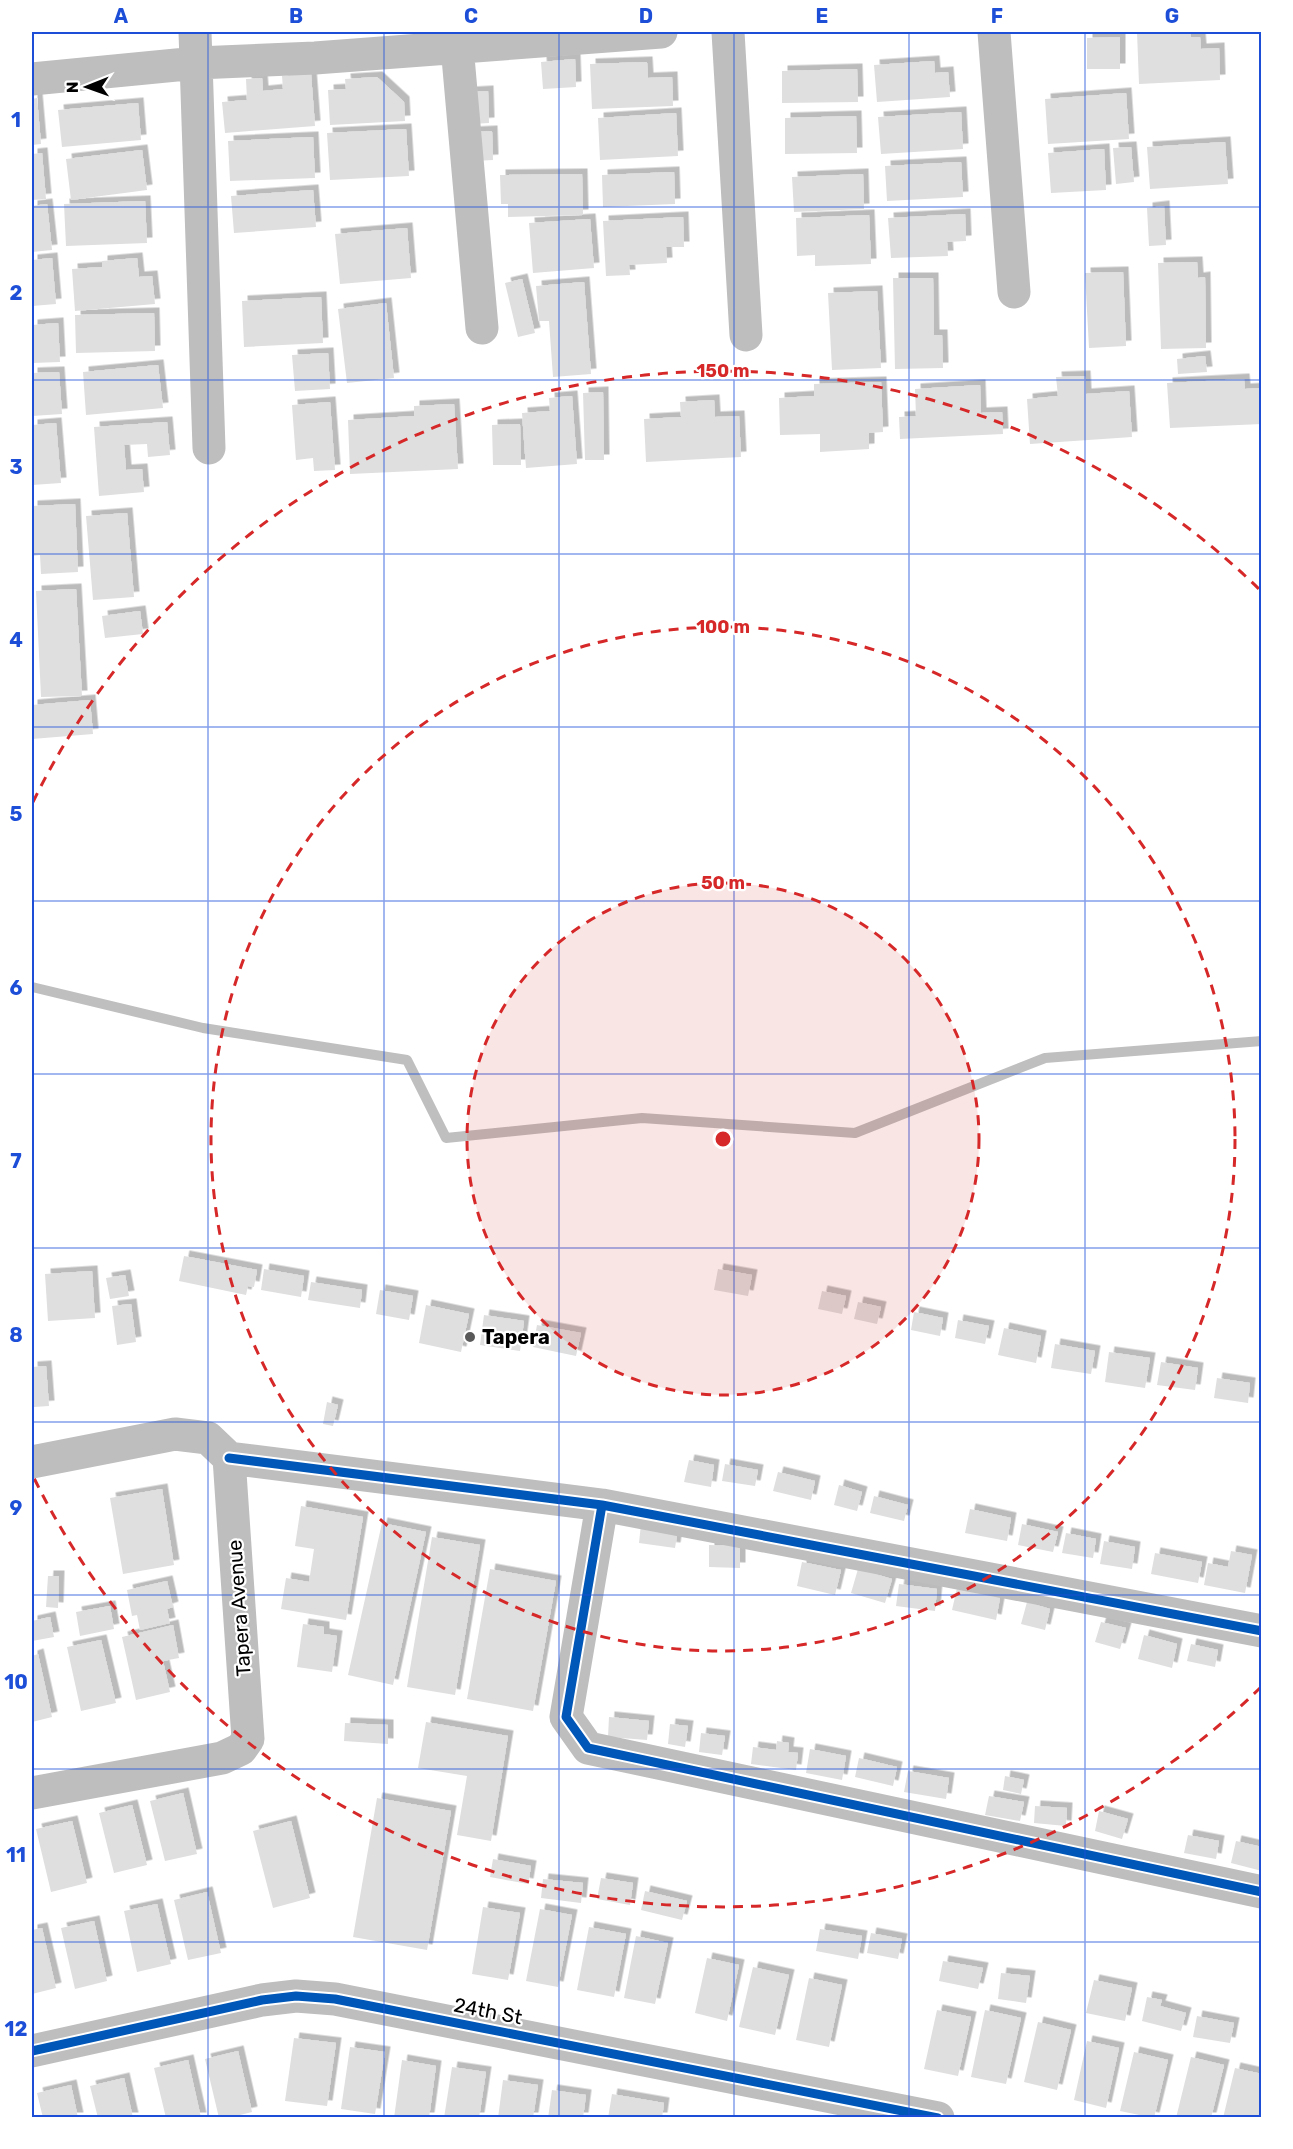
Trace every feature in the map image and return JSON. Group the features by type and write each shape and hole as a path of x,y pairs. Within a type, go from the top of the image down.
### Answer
{"street":[{"path":"32,79 196,47 315,58 661,32"},
{"path":"729,32 746,335"},
{"path":"994,32 1014,292"},
{"path":"457,46 482,328"},
{"path":"196,47 209,448"},
{"path":"32,1462 176,1434 208,1438 229,1458 602,1505 1262,1630"},
{"name":"Tapera Avenue","path":"32,1794 222,1758 241,1749 248,1739 229,1458"},
{"path":"602,1505 566,1717 588,1748 1262,1892"},
{"name":"24th St","path":"32,2051 262,2000 296,1996 335,1999 938,2118"}],"building":[{"path":"1137,32 1190,32 1191,37 1200,37 1201,49 1219,48 1220,80 1139,84"},
{"path":"1120,37 1120,69 1087,69 1087,38"},
{"path":"575,59 576,87 543,89 541,62"},
{"path":"934,61 935,73 948,72 950,97 877,102 874,65"},
{"path":"647,62 648,78 672,77 673,106 592,109 590,64"},
{"path":"857,69 858,102 782,103 782,71"},
{"path":"311,74 315,126 225,133 222,102 247,100 246,79 262,78 263,91 283,89 282,76"},
{"path":"377,77 404,102 405,121 330,125 328,90 346,89 345,79"},
{"path":"488,91 489,123 472,124 471,92"},
{"path":"1126,93 1129,139 1048,144 1045,99"},
{"path":"37,98 41,144 32,145 32,99"},
{"path":"138,103 141,140 62,147 58,110"},
{"path":"961,112 963,149 881,154 878,117"},
{"path":"676,113 678,156 600,160 598,118"},
{"path":"856,116 857,153 785,154 785,118"},
{"path":"406,129 409,176 330,180 327,133"},
{"path":"492,131 493,160 473,161 472,132"},
{"path":"313,137 315,178 230,181 228,141"},
{"path":"1225,142 1228,184 1150,189 1147,147"},
{"path":"1131,147 1134,182 1116,184 1113,148"},
{"path":"1104,149 1106,190 1051,193 1048,153"},
{"path":"142,150 147,190 71,200 66,159"},
{"path":"42,153 46,199 32,200 32,154"},
{"path":"961,162 963,197 887,201 885,166"},
{"path":"674,172 675,204 603,207 602,175"},
{"path":"582,174 583,215 508,217 508,204 501,204 500,175"},
{"path":"863,174 864,209 794,212 792,177"},
{"path":"313,190 316,227 234,233 231,196"},
{"path":"145,201 147,243 66,246 64,204"},
{"path":"47,204 52,250 32,252 32,206"},
{"path":"1164,206 1166,245 1149,246 1147,208"},
{"path":"965,214 966,241 947,242 948,256 891,258 888,218"},
{"path":"869,215 871,264 815,266 815,255 797,256 796,218"},
{"path":"683,217 684,247 666,247 667,263 629,265 630,275 606,276 603,221"},
{"path":"590,219 594,268 533,273 529,223"},
{"path":"407,228 411,278 340,284 335,234"},
{"path":"52,258 56,304 32,306 32,260"},
{"path":"137,258 139,277 152,276 155,304 75,311 72,269 102,267 102,261"},
{"path":"1197,262 1198,278 1205,277 1206,348 1161,349 1158,263"},
{"path":"1123,272 1126,346 1089,348 1085,273"},
{"path":"893,278 933,278 934,335 942,335 943,368 895,369"},
{"path":"522,279 535,333 518,337 505,283"},
{"path":"584,282 591,374 553,377 549,321 539,321 536,286"},
{"path":"877,291 881,368 832,370 828,293"},
{"path":"321,297 323,343 244,347 242,301"},
{"path":"386,303 394,378 347,383 338,309"},
{"path":"154,313 155,351 76,353 75,315"},
{"path":"58,323 60,362 32,363 32,325"},
{"path":"328,353 330,389 295,391 292,355"},
{"path":"1205,356 1207,372 1178,374 1177,359"},
{"path":"158,365 163,408 86,415 83,372"},
{"path":"59,372 62,414 32,416 32,373"},
{"path":"1085,376 1086,394 1129,391 1132,437 1030,444 1027,399 1058,396 1056,377"},
{"path":"1244,379 1245,389 1262,388 1262,424 1170,428 1167,383"},
{"path":"881,382 883,432 869,433 869,449 820,452 820,434 780,435 779,398 814,396 814,384"},
{"path":"980,385 981,413 1002,412 1003,434 900,439 899,417 916,416 915,389"},
{"path":"603,392 604,460 585,460 583,393"},
{"path":"572,396 577,464 526,468 522,413 550,411 549,398"},
{"path":"714,400 715,417 739,416 741,457 646,462 644,419 681,417 680,402"},
{"path":"330,402 335,470 314,471 313,458 296,460 292,405"},
{"path":"454,404 458,469 350,474 348,420 414,416 414,406"},
{"path":"167,422 170,455 148,457 147,444 124,445 126,470 142,469 144,492 99,496 94,427"},
{"path":"56,423 61,483 32,485 32,425"},
{"path":"520,424 521,465 493,465 492,425"},
{"path":"75,504 78,572 41,574 40,555 32,556 32,506"},
{"path":"127,513 134,597 93,600 86,516"},
{"path":"76,589 82,696 41,697 36,591"},
{"path":"140,611 143,634 105,638 102,616"},
{"path":"90,700 93,734 32,739 32,705"},
{"path":"184,1256 257,1270 254,1287 248,1286 246,1295 179,1281"},
{"path":"264,1269 304,1276 301,1297 261,1290"},
{"path":"718,1269 752,1275 748,1296 714,1290"},
{"path":"92,1271 95,1318 48,1321 45,1274"},
{"path":"125,1275 129,1296 110,1299 106,1278"},
{"path":"311,1282 362,1290 360,1308 308,1300"},
{"path":"380,1290 413,1296 409,1320 376,1314"},
{"path":"822,1291 846,1296 842,1314 818,1309"},
{"path":"858,1302 881,1307 877,1324 854,1319"},
{"path":"131,1304 136,1342 117,1345 112,1306"},
{"path":"426,1305 469,1314 461,1352 419,1343"},
{"path":"914,1312 943,1318 940,1336 911,1330"},
{"path":"484,1315 524,1321 520,1351 480,1345"},
{"path":"958,1320 989,1326 985,1344 955,1338"},
{"path":"537,1325 581,1333 576,1356 533,1347"},
{"path":"1004,1328 1041,1336 1036,1363 998,1355"},
{"path":"1055,1344 1095,1351 1091,1374 1051,1368"},
{"path":"1109,1352 1150,1358 1145,1388 1105,1382"},
{"path":"1161,1362 1198,1368 1195,1390 1157,1385"},
{"path":"46,1366 49,1406 34,1407 32,1367"},
{"path":"1217,1378 1250,1383 1248,1403 1214,1398"},
{"path":"327,1402 338,1405 333,1426 323,1424"},
{"path":"689,1460 714,1465 711,1487 684,1482"},
{"path":"725,1464 758,1470 755,1486 722,1481"},
{"path":"778,1472 815,1481 811,1500 773,1491"},
{"path":"839,1485 862,1492 857,1511 834,1505"},
{"path":"162,1489 174,1565 123,1574 110,1498"},
{"path":"874,1496 908,1505 904,1521 870,1513"},
{"path":"301,1506 363,1517 346,1620 281,1609 286,1578 309,1582 314,1549 295,1546"},
{"path":"970,1509 1011,1518 1007,1541 965,1533"},
{"path":"382,1523 426,1532 393,1685 348,1675"},
{"path":"641,1524 678,1529 675,1548 639,1543"},
{"path":"1022,1524 1058,1532 1053,1552 1018,1545"},
{"path":"1066,1533 1096,1539 1093,1558 1062,1553"},
{"path":"432,1537 480,1545 455,1695 407,1687"},
{"path":"1104,1541 1135,1547 1132,1569 1100,1564"},
{"path":"709,1545 740,1546 740,1568 709,1567"},
{"path":"1231,1551 1252,1555 1245,1593 1204,1585 1208,1563 1228,1567"},
{"path":"1155,1553 1202,1562 1198,1583 1151,1574"},
{"path":"802,1562 841,1570 835,1595 797,1586"},
{"path":"490,1569 556,1581 533,1711 467,1699"},
{"path":"858,1569 892,1579 885,1603 851,1593"},
{"path":"48,1576 59,1576 58,1608 46,1607"},
{"path":"167,1581 173,1607 167,1609 170,1623 140,1630 137,1615 132,1616 127,1590"},
{"path":"899,1584 937,1589 935,1611 896,1606"},
{"path":"957,1588 1000,1598 996,1620 952,1610"},
{"path":"1027,1602 1050,1609 1045,1630 1021,1624"},
{"path":"110,1606 114,1629 80,1636 76,1612"},
{"path":"50,1617 54,1637 32,1641 32,1621"},
{"path":"1101,1622 1126,1628 1120,1649 1095,1642"},
{"path":"303,1624 324,1627 324,1634 337,1636 332,1672 297,1667"},
{"path":"173,1625 179,1658 163,1661 170,1692 136,1700 122,1637"},
{"path":"1144,1635 1177,1644 1172,1668 1138,1659"},
{"path":"101,1640 116,1703 81,1711 67,1647"},
{"path":"1191,1644 1218,1650 1215,1667 1187,1661"},
{"path":"38,1654 52,1717 32,1722 32,1656"},
{"path":"609,1717 649,1721 647,1740 608,1737"},
{"path":"426,1722 508,1736 491,1841 457,1835 467,1776 418,1768"},
{"path":"345,1723 388,1725 388,1744 344,1741"},
{"path":"670,1724 688,1726 685,1747 668,1744"},
{"path":"701,1733 725,1736 722,1755 699,1752"},
{"path":"777,1741 789,1743 788,1752 798,1753 796,1770 751,1764 753,1747 776,1750"},
{"path":"810,1749 846,1756 842,1780 806,1773"},
{"path":"859,1758 897,1767 893,1786 855,1777"},
{"path":"908,1771 949,1778 946,1799 904,1792"},
{"path":"1005,1776 1024,1780 1021,1794 1003,1790"},
{"path":"183,1793 197,1854 165,1861 150,1801"},
{"path":"989,1796 1024,1802 1020,1821 985,1815"},
{"path":"377,1798 451,1811 427,1950 353,1937"},
{"path":"132,1805 147,1865 114,1873 99,1813"},
{"path":"1035,1806 1067,1808 1066,1826 1034,1823"},
{"path":"1099,1811 1128,1819 1122,1839 1095,1831"},
{"path":"72,1821 87,1883 51,1892 36,1829"},
{"path":"291,1821 310,1898 273,1908 253,1831"},
{"path":"1188,1835 1219,1841 1216,1859 1184,1853"},
{"path":"1236,1841 1262,1847 1262,1871 1231,1863"},
{"path":"493,1859 531,1866 528,1884 490,1877"},
{"path":"601,1878 633,1883 630,1905 597,1899"},
{"path":"543,1879 583,1883 581,1903 541,1898"},
{"path":"645,1891 687,1901 682,1920 641,1910"},
{"path":"207,1892 221,1953 188,1960 174,1900"},
{"path":"157,1904 171,1964 137,1972 124,1911"},
{"path":"483,1907 520,1913 508,1980 472,1974"},
{"path":"540,1909 572,1915 558,1987 526,1981"},
{"path":"94,1921 107,1981 75,1989 61,1928"},
{"path":"589,1927 626,1934 614,1997 577,1990"},
{"path":"42,1928 56,1988 32,1994 32,1930"},
{"path":"820,1929 862,1936 858,1959 816,1951"},
{"path":"871,1933 902,1939 898,1959 867,1953"},
{"path":"636,1936 668,1943 655,2004 624,1998"},
{"path":"707,1958 739,1965 727,2021 695,2013"},
{"path":"943,1961 983,1968 978,1989 939,1981"},
{"path":"753,1967 789,1975 775,2035 739,2027"},
{"path":"1001,1973 1030,1976 1026,2003 998,1999"},
{"path":"809,1978 842,1985 829,2047 796,2040"},
{"path":"1094,1980 1132,1988 1125,2021 1086,2013"},
{"path":"1147,1997 1162,2000 1160,2006 1186,2013 1181,2031 1142,2021"},
{"path":"937,2010 971,2017 958,2076 924,2069"},
{"path":"985,2010 1021,2018 1006,2084 971,2077"},
{"path":"1197,2016 1234,2023 1230,2043 1193,2037"},
{"path":"1038,2022 1071,2030 1057,2090 1024,2082"},
{"path":"294,2038 336,2043 327,2106 285,2101"},
{"path":"1087,2041 1119,2048 1106,2108 1074,2100"},
{"path":"350,2047 385,2052 375,2114 341,2109"},
{"path":"238,2051 252,2112 219,2118 205,2059"},
{"path":"1134,2052 1168,2060 1154,2118 1120,2111"},
{"path":"1191,2057 1224,2065 1211,2118 1176,2118"},
{"path":"188,2060 201,2118 166,2118 154,2068"},
{"path":"402,2060 436,2066 429,2118 394,2118"},
{"path":"452,2067 486,2072 479,2118 444,2118"},
{"path":"1235,2068 1262,2074 1260,2118 1223,2118"},
{"path":"124,2078 133,2118 98,2118 90,2086"},
{"path":"503,2080 538,2085 533,2118 498,2118"},
{"path":"71,2085 78,2118 43,2118 37,2093"},
{"path":"552,2090 586,2095 583,2118 548,2118"},
{"path":"612,2094 664,2103 662,2118 608,2118"}],"waterway":[{"path":"32,987 203,1028 407,1060 446,1138 642,1118 855,1133 1045,1058 1262,1041"}],"cycle path":[{"path":"229,1458 602,1505 1262,1631"},
{"path":"602,1505 566,1717 588,1748 1262,1892"},
{"path":"32,2051 262,2000 296,1996 335,1999 938,2118"}],"place":[{"name":"Tapera","path":"470,1337"}]}
